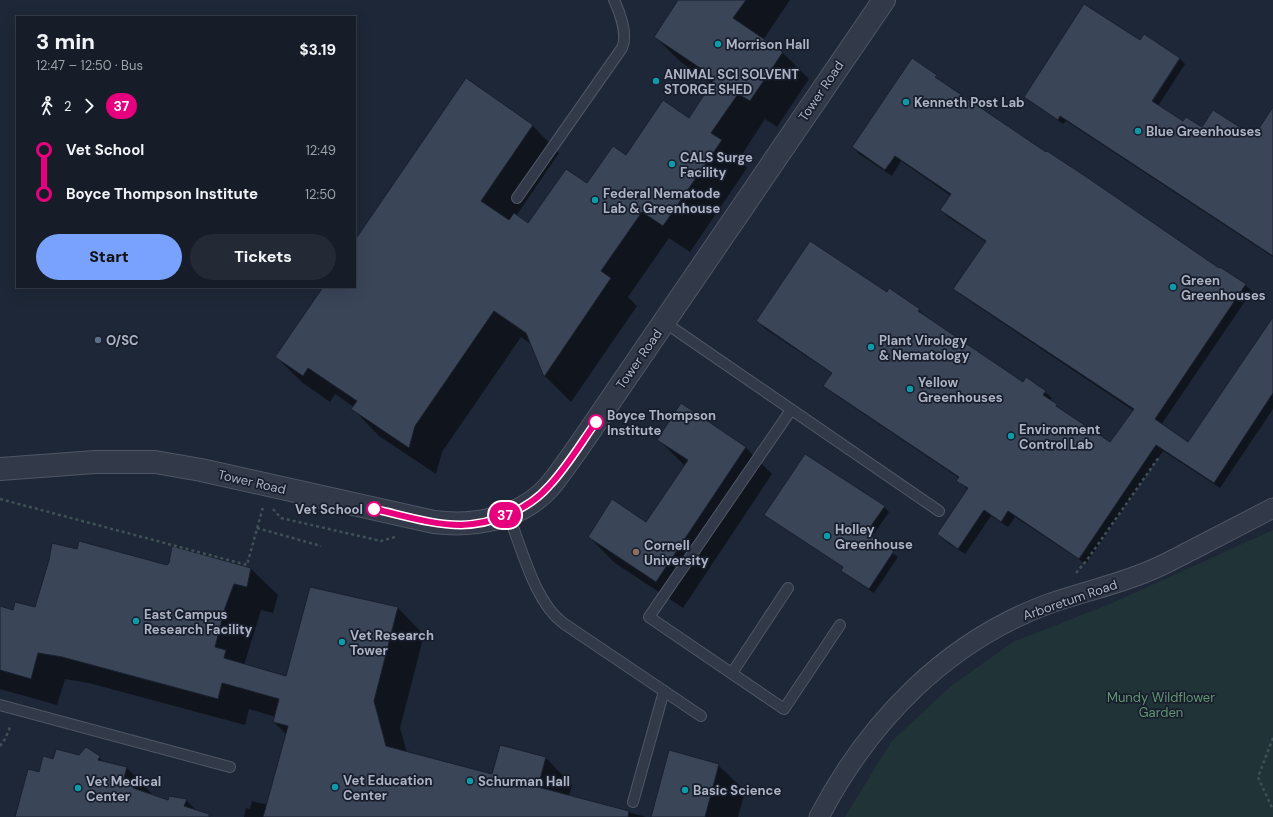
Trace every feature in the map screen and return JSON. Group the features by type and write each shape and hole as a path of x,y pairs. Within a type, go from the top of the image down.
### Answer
{"street":[{"name":"Tower Road","path":"0,469 95,462 145,461 201,470 434,522 461,525 508,514 529,504 549,487 664,322 884,0"},
{"name":"Arboretum Road","path":"819,817 829,797 877,727 922,681 965,646 1000,626 1048,605 1114,585 1151,571 1273,508"}],"lane":[{"path":"518,198 622,48 624,40 620,18 614,0"},
{"path":"664,322 939,511"},
{"path":"791,410 649,617 784,709 840,625"},
{"path":"508,514 538,592 548,610 563,623 701,716"},
{"path":"732,674 788,588"},
{"path":"633,802 664,691"},
{"path":"0,705 230,767"}],"path":[{"path":"1072,577 1087,560 1158,457"},
{"path":"0,498 247,565 262,509 265,504"},
{"path":"270,507 281,518 382,541 399,536"},
{"path":"257,528 321,546"},
{"path":"0,746 9,731 16,709"},
{"path":"1273,738 1258,777 1273,810"}],"green space":[{"name":"Mundy Wildflower Garden","path":"1273,530 1273,817 845,817 891,742 951,686 1013,642 1110,604"}],"building":[{"path":"678,0 746,0 733,18 783,52 750,101 738,94 711,133 722,140 663,226 642,212 601,271 611,278 544,377 526,333 494,311 415,426 409,448 351,409 357,401 308,368 303,376 275,357 322,288 356,288 356,239 466,78 533,125 481,201 509,220 514,213 528,223 566,169 587,183 613,146 626,155 663,100 689,118 715,78 654,37"},
{"name":"Blue Greenhouses","path":"1084,4 1140,40 1144,34 1180,58 1152,101 1183,121 1186,117 1202,127 1213,110 1254,136 1273,107 1273,256 1060,116 1058,120 1024,97"},
{"path":"912,58 937,75 935,77 1046,152 1047,151 1088,178 1219,268 1220,267 1246,284 1155,419 1188,442 1273,317 1273,393 1214,483 1156,445 1079,559 1008,511 1001,522 984,510 958,549 937,534 968,488 956,481 959,477 823,386 832,373 756,321 810,241 887,292 889,288 920,309 918,311 1023,382 1026,377 1046,391 1043,395 1057,404 1056,406 1110,442 1134,409 953,289 986,241 940,210 951,194 895,156 885,170 852,147"},
{"path":"681,403 746,447 656,582 588,537 612,499 646,522 688,460 657,440"},
{"path":"805,454 885,506 866,533 894,551 869,589 841,571 843,567 764,515"},
{"path":"79,541 167,565 169,563 172,546 251,568 247,587 234,584 225,608 215,647 226,650 224,658 286,676 310,587 398,607 374,701 386,746 492,774 500,745 546,757 538,787 629,811 628,817 263,817 288,726 273,722 279,699 222,683 218,699 62,657 38,653 31,679 0,670 0,606 13,610 15,602 35,607 49,560 52,543 77,549"},
{"name":"Vet Medical Center","path":"86,747 100,756 98,760 127,767 124,778 135,781 133,788 168,800 169,796 187,799 184,806 209,814 209,817 15,817 28,769 39,772 43,756 53,759 56,749 79,755"},
{"name":"Basic Science","path":"669,750 719,764 705,817 651,817"}],"bus line":[{"name":"37","path":"374,509 434,522 461,525 508,514 529,504 549,487 596,422"}],"place":[{"name":"Morrison Hall","path":"718,44"},
{"name":"ANIMAL SCI SOLVENT STORGE SHED","path":"656,81"},
{"name":"Kenneth Post Lab","path":"906,102"},
{"name":"Blue Greenhouses","path":"1138,131"},
{"name":"CALS Surge Facility","path":"672,164"},
{"name":"Federal Nematode Lab & Greenhouse","path":"595,200"},
{"name":"Green Greenhouses","path":"1173,287"},
{"name":"O/SC","path":"98,340"},
{"name":"Plant Virology & Nematology","path":"871,347"},
{"name":"Yellow Greenhouses","path":"910,389"},
{"name":"Boyce Thompson Institute","path":"596,422"},
{"name":"Environment Control Lab","path":"1011,436"},
{"name":"Vet School","path":"374,509"},
{"name":"Holley Greenhouse","path":"827,536"},
{"name":"Cornell University","path":"636,552"},
{"name":"East Campus Research Facility","path":"136,621"},
{"name":"Vet Research Tower","path":"342,642"},
{"name":"Schurman Hall","path":"470,781"},
{"name":"Vet Education Center","path":"335,787"},
{"name":"Vet Medical Center","path":"78,788"},
{"name":"Basic Science","path":"685,790"}]}
